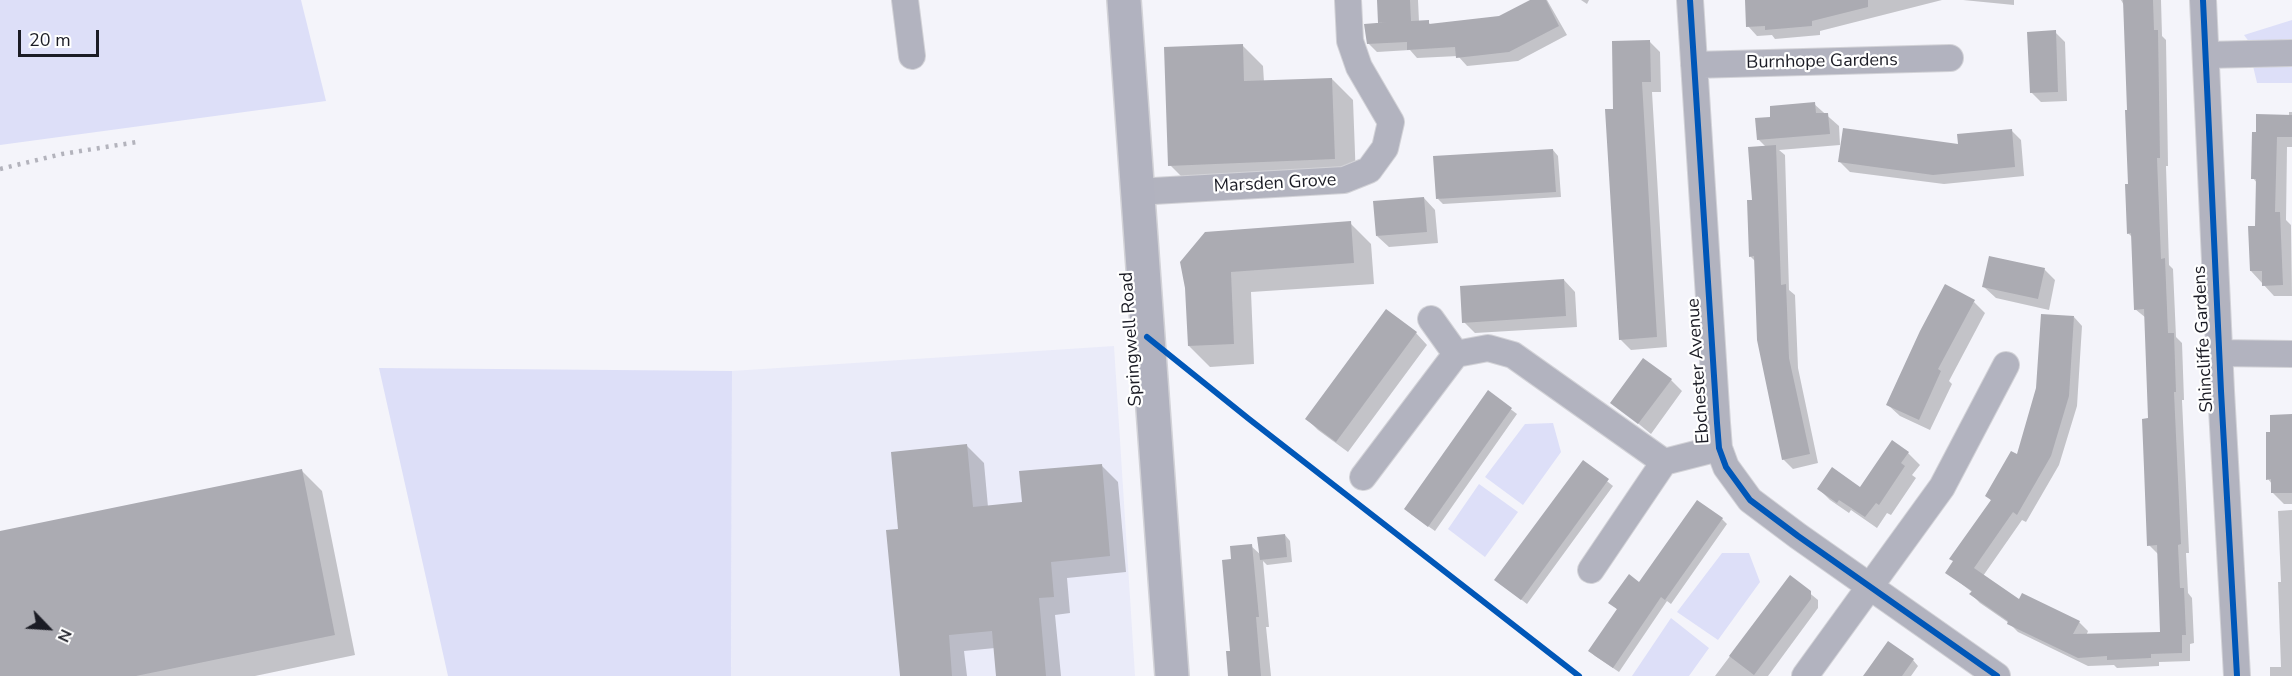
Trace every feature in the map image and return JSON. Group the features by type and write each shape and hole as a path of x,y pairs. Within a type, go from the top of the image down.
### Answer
{"main road":[{"name":"Springwell Road","path":"1124,0 1172,676"}],"street":[{"path":"905,0 912,56"},
{"name":"Marsden Grove","path":"1136,192 1344,180 1370,170 1385,148 1391,122 1359,67 1350,41 1348,0"},
{"name":"Ebchester Avenue","path":"1690,0 1702,216 1719,448 1726,467 1750,500 1997,676"},
{"name":"Shincliffe Gardens","path":"2203,0 2237,676"},
{"path":"2206,55 2292,52"},
{"name":"Burnhope Gardens","path":"1694,65 1950,58"},
{"path":"1431,319 1456,354"},
{"path":"1363,477 1456,354 1488,348 1513,355 1664,462"},
{"path":"2219,353 2292,354"},
{"path":"1805,676 1942,487 2006,366"},
{"path":"1591,570 1664,462 1719,448"}],"shaded area":[{"path":"0,0 301,0 326,101 0,145"},
{"path":"2292,20 2292,39 2250,43 2244,35"},
{"path":"2292,65 2292,83 2257,83 2253,66"},
{"path":"1114,346 1135,676 731,676 732,371"},
{"path":"379,368 732,371 731,676 448,676"},
{"path":"1553,423 1561,452 1523,505 1485,477 1525,424"},
{"path":"1479,484 1518,512 1485,557 1448,529"},
{"path":"1722,553 1749,553 1760,582 1718,640 1677,612"},
{"path":"1671,618 1709,648 1689,676 1632,676"}],"building":[{"path":"1377,0 1410,0 1411,21 1429,20 1429,24 1499,16 1530,0 1546,0 1559,26 1509,52 1456,58 1455,47 1407,50 1407,42 1367,44 1364,24 1378,23"},
{"path":"1745,0 1868,0 1868,7 1812,21 1812,26 1765,30 1765,26 1746,27"},
{"path":"2123,0 2153,0 2154,30 2158,30 2160,158 2157,158 2161,259 2165,258 2168,333 2174,333 2176,392 2174,392 2181,544 2178,545 2180,588 2184,588 2186,635 2182,635 2182,653 2151,654 2151,658 2107,660 2107,656 2078,658 2007,624 2008,621 1969,594 1972,591 1945,573 1953,561 1949,559 1991,500 1985,496 2011,451 2017,454 2036,388 2041,314 2074,316 2069,396 2051,456 2017,515 2013,512 1974,568 2019,599 2022,593 2080,621 2073,634 2160,632 2157,545 2147,546 2142,419 2148,418 2144,309 2134,310 2131,233 2127,234 2125,184 2128,184 2125,110 2127,110"},
{"path":"2056,30 2058,92 2030,93 2027,32"},
{"path":"1650,40 1651,82 1642,82 1657,337 1619,340 1605,109 1613,109 1612,41"},
{"path":"1243,44 1244,81 1332,78 1335,159 1168,166 1164,47"},
{"path":"1815,102 1816,113 1828,113 1830,134 1757,140 1755,118 1770,117 1770,106"},
{"path":"2256,114 2292,115 2292,137 2277,137 2275,212 2280,212 2283,285 2262,286 2262,271 2250,271 2248,226 2255,226 2256,179 2251,179 2252,132 2256,132"},
{"path":"1843,128 1958,144 1957,134 2012,129 2015,167 1933,175 1838,162"},
{"path":"1776,145 1781,285 1786,284 1789,358 1810,454 1782,460 1757,340 1754,256 1749,257 1747,200 1752,200 1748,147"},
{"path":"1553,149 1556,192 1436,199 1433,156"},
{"path":"1424,197 1427,232 1376,236 1373,201"},
{"path":"1351,221 1354,263 1231,272 1234,344 1188,346 1185,288 1180,262 1205,232"},
{"path":"1989,256 2045,268 2038,299 1982,287"},
{"path":"1564,279 1566,316 1462,323 1460,286"},
{"path":"1945,284 1975,300 1938,369 1941,371 1919,420 1886,405 1920,331"},
{"path":"1386,309 1417,332 1336,442 1305,419"},
{"path":"1643,358 1672,379 1638,424 1610,403"},
{"path":"1488,390 1512,408 1428,527 1404,509"},
{"path":"2292,414 2292,493 2271,493 2271,479 2266,480 2266,432 2270,432 2270,415"},
{"path":"1892,440 1909,452 1901,463 1905,466 1879,505 1876,503 1865,517 1839,500 1837,503 1817,489 1832,467 1860,487"},
{"path":"967,444 973,507 1022,502 1019,471 1102,464 1110,556 1051,562 1054,597 1039,598 1046,676 996,676 992,631 949,635 952,676 900,676 886,530 898,529 891,452"},
{"path":"1583,460 1609,479 1521,600 1494,580"},
{"path":"302,469 335,635 136,676 0,676 0,531"},
{"path":"1697,500 1723,518 1665,600 1661,597 1613,668 1588,651 1617,609 1608,603 1629,574 1639,582"},
{"path":"1285,534 1287,557 1260,560 1257,537"},
{"path":"1252,544 1259,617 1256,617 1261,676 1228,676 1226,651 1230,651 1222,560 1231,559 1230,546"},
{"path":"1790,575 1811,591 1811,599 1754,675 1729,656"},
{"path":"1888,641 1914,659 1902,676 1863,676"}],"railway":[{"path":"0,169 62,154 137,142"}],"cycle path":[{"path":"1690,0 1717,423 1719,448 1726,467 1750,500 1997,676"},
{"path":"2203,0 2237,676"},
{"path":"1147,337 1579,676"}]}
